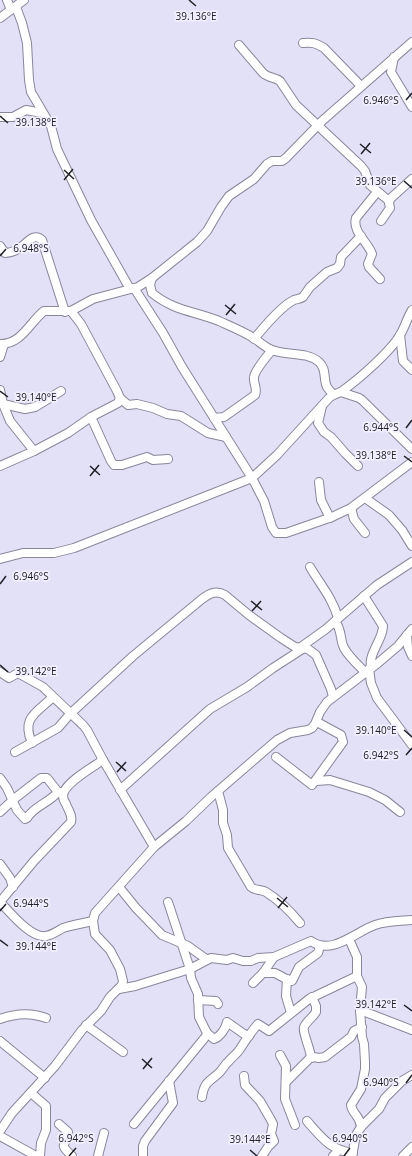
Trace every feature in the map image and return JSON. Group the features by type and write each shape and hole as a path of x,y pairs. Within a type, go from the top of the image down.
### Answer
{"street":[{"path":"7,0 22,23 27,43 29,86 34,100 51,126 57,149 91,220 252,478 264,501 272,527 276,533 286,533 330,518 351,508 412,462"},
{"path":"0,18 24,0"},
{"path":"0,357 2,344 18,338 44,311 68,311 93,298 134,288 152,278 197,242 207,231 223,203 229,196 254,179 267,164 282,161 316,126 412,42"},
{"path":"303,43 317,43 324,48 361,86"},
{"path":"239,45 266,76 280,81 296,105 316,126 361,166 365,171 370,184 377,192 389,201 390,208 381,220"},
{"path":"394,57 391,72 412,107"},
{"path":"0,117 13,117 26,110 42,113"},
{"path":"389,201 412,179"},
{"path":"377,192 356,218 355,223 372,254 368,264 369,267 380,279"},
{"path":"254,339 266,324 278,313 294,300 303,297 310,287 327,272 337,268 340,264 341,257 361,236"},
{"path":"0,246 5,253 8,253 21,247 31,238 40,238 45,248 55,284 68,311 81,324 120,398 128,405 137,404 153,408 167,414 181,416 208,433 226,437"},
{"path":"152,278 150,286 152,293"},
{"path":"134,288 152,293 171,306 218,321 272,350 309,357 319,362 324,371 327,387 337,393 362,400 412,449"},
{"path":"0,558 23,553 54,553 74,548 252,478 277,456 323,406 394,345 412,310"},
{"path":"400,335 404,361 412,370"},
{"path":"214,418 224,417 255,395 255,374 272,350"},
{"path":"0,390 3,404 10,421 34,451"},
{"path":"3,404 25,409 34,407 61,391"},
{"path":"0,466 34,451 68,433 91,418 113,407 118,403 120,398"},
{"path":"323,406 318,423 324,432 358,466"},
{"path":"91,418 114,465 122,465 147,457 153,460 168,459"},
{"path":"319,482 321,500 330,518"},
{"path":"365,498 389,515 402,530 412,546"},
{"path":"351,508 354,518 365,533"},
{"path":"120,790 210,709 247,687 323,632 377,585 412,562"},
{"path":"310,567 321,586 325,589 335,608 344,649 351,658 369,670"},
{"path":"15,752 58,728 70,714 138,652 202,599 212,593 221,592 281,638 295,646 308,649 316,655 332,697"},
{"path":"364,596 383,626 383,631 370,664 369,670 371,683 377,698 412,744"},
{"path":"0,1131 12,1113 45,1078 86,1025 101,1011 110,997 119,989 123,981 120,969 110,950 95,934 93,921 96,913 154,847 186,821 277,740 290,733 308,730 317,722 323,706 332,697 369,670 398,646 409,632"},
{"path":"409,632 407,643 411,653"},
{"path":"398,646 411,653"},
{"path":"0,672 9,678 18,673 25,678 37,682 87,730 154,847"},
{"path":"32,743 27,731 28,722 53,696"},
{"path":"276,757 312,785 343,742 341,735 317,722"},
{"path":"0,778 7,788 20,814 25,819 31,811 54,797 77,778 103,760"},
{"path":"0,812 12,800 37,780 44,777 61,792 70,813 72,819 71,822 34,861 0,902 22,924 33,933 40,936 46,936 79,923 93,921"},
{"path":"316,780 330,780 369,792 385,800 400,812"},
{"path":"218,791 223,810 223,824 228,848 251,887 253,889 266,892 283,905 300,923"},
{"path":"0,864 10,878 13,887"},
{"path":"119,887 136,908 162,935 194,949 206,959"},
{"path":"168,902 190,969 191,978 198,994 200,1017 207,1033 214,1039 218,1037 226,1026 227,1022 249,1036"},
{"path":"119,989 135,986 190,969 206,959 216,958 227,960 233,958 243,961 274,957 311,941 320,946 338,944 375,925 412,920"},
{"path":"349,939 357,957 356,976 362,988 360,1010 362,1037 365,1052 365,1069 361,1089 351,1105 351,1108 360,1120 360,1127"},
{"path":"263,974 275,973 290,981 294,979 300,966 318,953 320,946"},
{"path":"252,983 263,974 274,957"},
{"path":"202,1097 203,1090 211,1078 219,1073 240,1049 241,1045 258,1024 269,1031 312,997 356,976"},
{"path":"287,979 286,996 292,1013"},
{"path":"311,1058 311,1051 304,1028 316,1012 316,1006 312,997"},
{"path":"198,1000 213,1001 218,1004"},
{"path":"360,1010 412,1030"},
{"path":"0,1019 12,1014 33,1014 46,1018"},
{"path":"86,1025 123,1052"},
{"path":"286,1082 311,1058 325,1057 351,1037 354,1031 362,1027"},
{"path":"134,1124 207,1033"},
{"path":"0,1041 45,1078"},
{"path":"280,1055 286,1066 285,1099 296,1125"},
{"path":"307,1121 336,1153 352,1154 356,1135 360,1127 379,1109 385,1098 402,1081 412,1075"},
{"path":"244,1076 245,1085 260,1102 273,1124 271,1134 274,1141 262,1156"},
{"path":"143,1156 143,1146 145,1141 174,1103 169,1081"},
{"path":"31,1093 46,1106 46,1130 40,1147 40,1156"},
{"path":"59,1124 68,1132 64,1147 72,1156"},
{"path":"98,1156 104,1132"},
{"path":"0,1136 36,1156"},
{"path":"403,1156 412,1146"}]}
